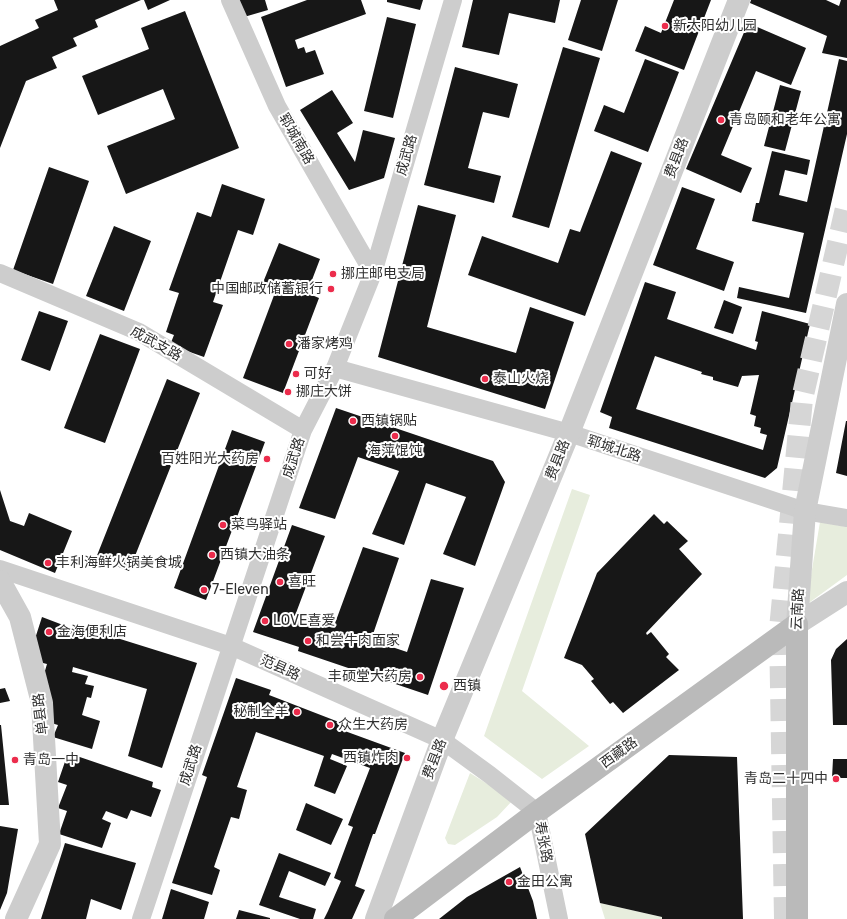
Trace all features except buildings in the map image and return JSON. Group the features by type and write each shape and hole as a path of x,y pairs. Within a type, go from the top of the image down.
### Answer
{"main road":[{"name":"西藏路","path":"395,919 537,812 797,624"},
{"name":"云南路","path":"797,624 797,919"}],"street":[{"name":"郓城南路","path":"230,0 277,106 373,273"},
{"name":"成武路","path":"141,919 303,430 335,368 373,273 453,0"},
{"name":"费县路","path":"376,919 442,740 569,433 739,0"},
{"name":"成武支路","path":"0,273 139,332 303,430"},
{"name":"云南路","path":"797,624 805,511 847,304"},
{"name":"郓城北路","path":"335,368 569,433 805,511 847,518"},
{"name":"范县路","path":"0,569 231,646 442,740 537,812"},
{"name":"单县路","path":"0,581 20,617 42,703 50,844 16,919"},
{"name":"西藏路","path":"797,624 847,592"},
{"name":"寿张路","path":"537,812 559,919"}],"green space":[{"path":"572,489 590,495 522,691 589,746 542,779 484,736"},
{"path":"820,522 847,527 847,575 806,605"},
{"path":"470,773 513,800 497,817 455,845 448,844 445,838"},
{"path":"600,903 662,917 662,919 605,919"}],"tunnel":[{"path":"785,919 780,629 802,399 847,204"}],"place":[{"name":"新太阳幼儿园","path":"665,26"},
{"name":"青岛颐和老年公寓","path":"721,120"},
{"name":"挪庄邮电支局","path":"333,274"},
{"name":"中国邮政储蓄银行","path":"331,289"},
{"name":"潘家烤鸡","path":"289,344"},
{"name":"可好","path":"296,374"},
{"name":"泰山火烧","path":"485,379"},
{"name":"挪庄大饼","path":"288,392"},
{"name":"西镇锅贴","path":"353,421"},
{"name":"海萍馄饨","path":"395,436"},
{"name":"百姓阳光大药房","path":"267,459"},
{"name":"菜鸟驿站","path":"223,525"},
{"name":"西镇大油条","path":"212,555"},
{"name":"丰利海鲜火锅美食城","path":"48,563"},
{"name":"喜旺","path":"280,582"},
{"name":"7-Eleven","path":"204,590"},
{"name":"LOVE喜爱","path":"265,621"},
{"name":"金海便利店","path":"49,632"},
{"name":"和尝牛肉面家","path":"308,641"},
{"name":"丰硕堂大药房","path":"420,677"},
{"name":"西镇","path":"444,686"},
{"name":"秘制全羊","path":"297,712"},
{"name":"众生大药房","path":"330,725"},
{"name":"西镇炸肉","path":"407,758"},
{"name":"青岛一中","path":"15,760"},
{"name":"青岛二十四中","path":"836,779"},
{"name":"金田公寓","path":"509,882"}]}
